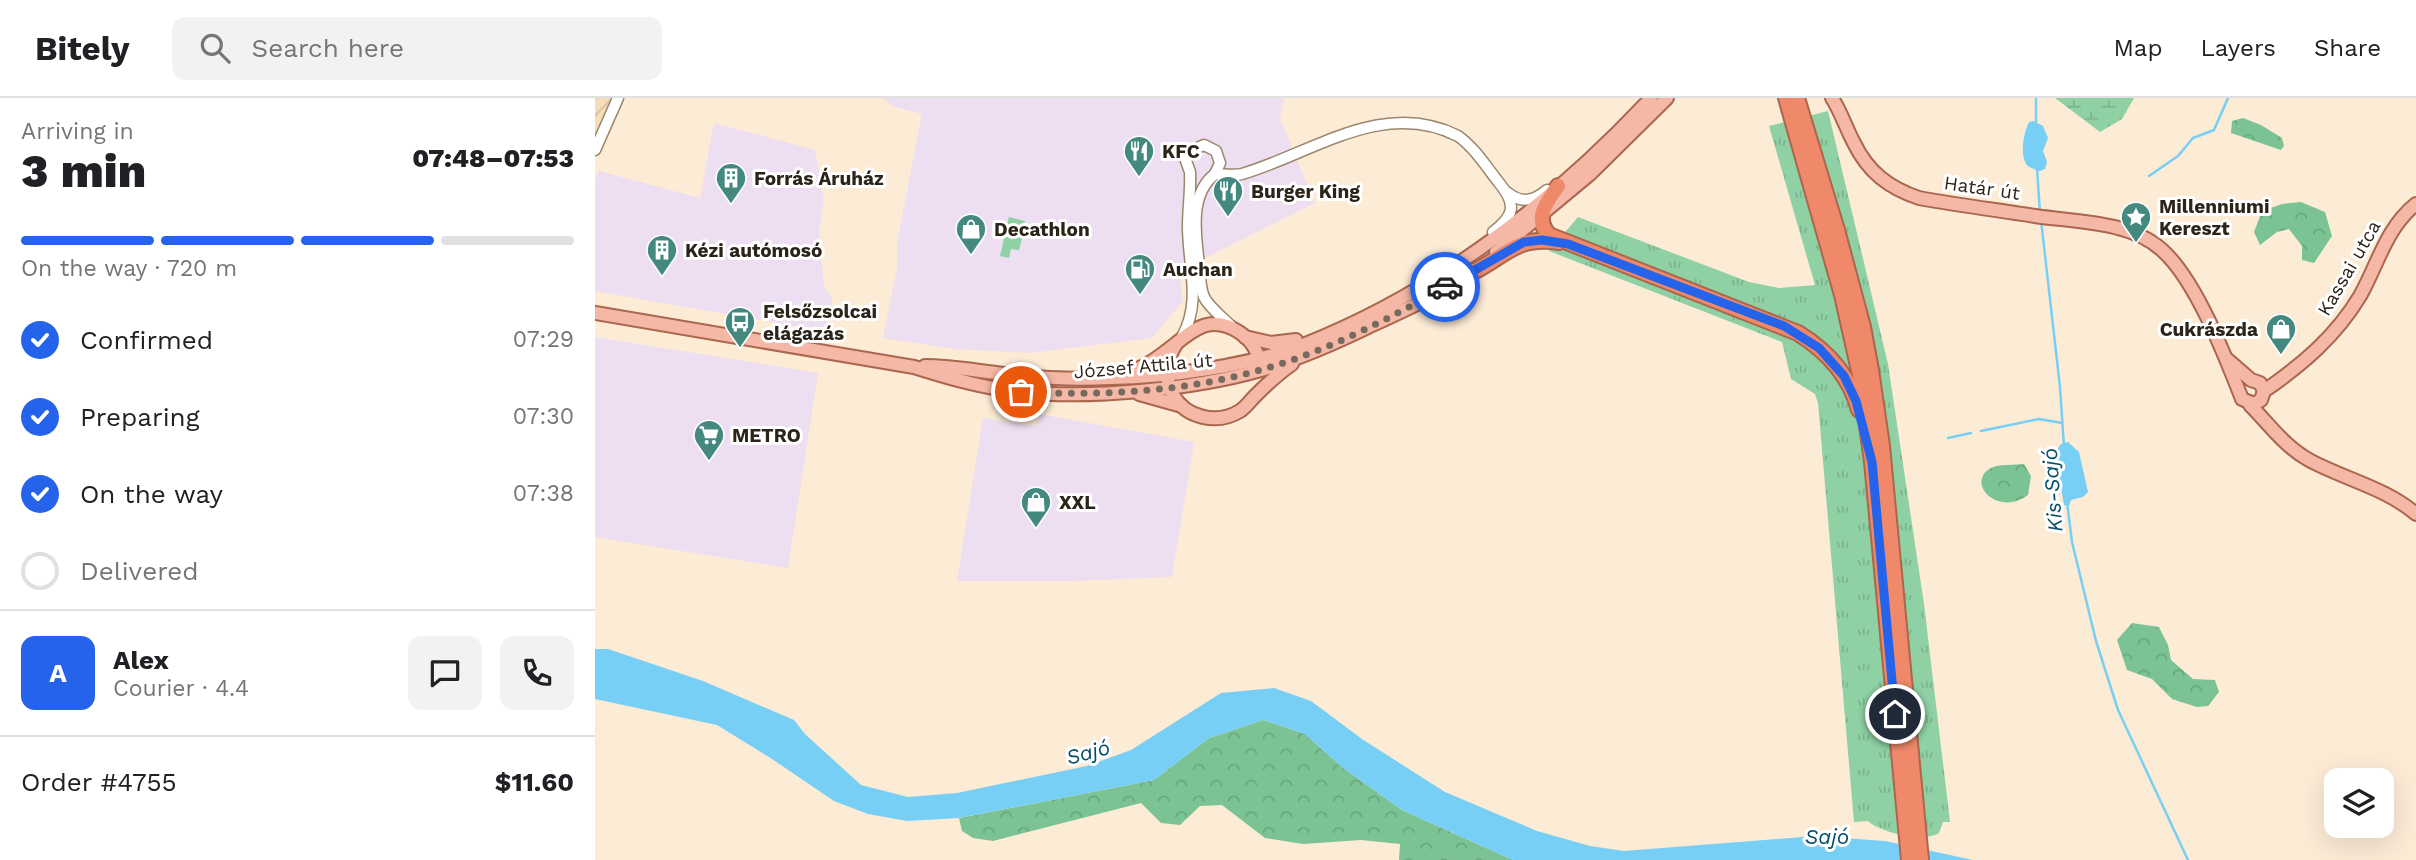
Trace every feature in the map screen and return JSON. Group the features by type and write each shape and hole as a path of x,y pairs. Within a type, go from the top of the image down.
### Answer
{"highway":[{"path":"1786,98 1800,124 1844,256 1863,327 1871,370 1882,446 1911,824 1909,860"},
{"path":"1797,98 1800,124 1860,375 1872,462 1911,824 1921,860"},
{"path":"1558,186 1544,205 1541,217 1546,232 1568,244 1784,326 1809,340 1838,368 1852,389 1872,462"},
{"path":"1462,270 1524,242 1542,240 1568,244"}],"main road":[{"name":"József Attila út","path":"914,367 949,366 1035,378 1113,378 1260,364 1462,270 1589,159 1651,98"},
{"name":"József Attila út","path":"595,313 914,367 948,378 1021,392 1113,392 1170,387 1307,354 1397,314 1541,217 1590,174 1667,98"},
{"name":"Határ út","path":"1832,98 1866,164 1879,177 1906,194 1933,201 2095,224 2148,239 2169,256 2186,279 2227,359"},
{"name":"Kassai utca","path":"2257,391 2283,378 2337,329 2368,281 2389,233 2416,204"},
{"path":"1113,378 1136,370 1159,357 1191,330 1209,325 1259,341 1285,343 1340,328"},
{"path":"1240,333 1256,349 1260,364 1260,383 1253,397"},
{"path":"1179,341 1170,356 1167,374 1170,387 1183,407"},
{"path":"1113,392 1144,395 1183,407 1205,418 1222,418 1239,411 1279,373 1307,354"},
{"path":"2227,359 2242,399 2257,391"},
{"path":"2227,359 2257,391 2265,420 2294,450 2310,461 2400,502 2416,514"}],"street":[{"path":"595,150 618,98"},
{"path":"1190,172 1200,178 1240,174 1313,145 1362,121 1387,116 1433,124 1459,136 1475,152 1507,192 1512,206 1506,221 1463,257 1462,270"},
{"path":"1179,341 1194,309 1188,253 1190,172 1187,156 1199,145 1208,146 1216,151 1220,163 1228,169 1252,170"},
{"path":"1507,192 1522,200 1535,198 1580,162 1589,159"},
{"path":"1220,163 1198,203 1195,226 1201,286 1205,300 1240,333"}],"shaded area":[{"path":"595,98 612,98 595,137"},
{"path":"882,98 1284,98 1280,119 1315,203 1179,271 1183,301 1152,338 1030,353 955,349 883,338 897,268 897,243 922,114 895,107"},
{"path":"714,123 815,150 824,201 819,230 824,286 832,298 828,332 595,291 595,180 599,171 700,198"},
{"path":"595,337 818,373 788,568 595,537"},
{"path":"1039,414 1194,442 1172,577 1073,581 957,581 983,418 1036,426"}],"green space":[{"path":"2055,98 2134,98 2122,119 2100,132"},
{"path":"1828,111 1888,364 1924,604 1950,822 1943,822 1939,833 1932,836 1913,837 1882,829 1868,821 1854,822 1818,403 1815,394 1791,379 1782,342 1549,251 1578,217 1749,282 1779,288 1815,285 1769,126"},
{"path":"2243,118 2282,138 2284,146 2281,150 2231,133 2232,121"},
{"path":"2301,202 2325,212 2332,236 2314,263 2302,260 2302,246 2289,229 2277,232 2260,245 2254,232 2262,211 2282,204"},
{"path":"1009,217 1025,221 1023,232 1006,228"},
{"path":"1006,230 1023,234 1019,250 1011,249 1009,258 1000,256"},
{"path":"2024,464 2031,476 2028,495 2016,501 2005,502 1996,500 1983,489 1981,481 1991,468"},
{"path":"2132,623 2159,627 2168,645 2171,660 2193,679 2215,680 2219,692 2208,706 2197,707 2172,699 2152,679 2127,670 2117,640"},
{"path":"1263,720 1305,734 1342,767 1402,810 1513,860 1399,860 1400,844 1361,840 1303,844 1265,838 1222,805 1200,806 1180,825 1161,823 1141,803 993,841 973,838 962,831 959,818 1154,780 1209,738"}],"water":[{"path":"2029,122 2043,126 2048,138 2043,151 2047,162 2045,169 2040,171 2029,167 2024,158 2025,132"},
{"path":"2068,442 2079,452 2088,492 2083,497 2071,500 2069,506 2064,505 2061,487 2054,471 2056,451 2061,444"},
{"path":"595,649 608,649 703,681 794,720 805,734 861,785 908,797 957,793 1087,766 1131,750 1221,693 1274,688 1311,701 1362,739 1445,792 1537,831 1590,846 1624,851 1815,836 1885,841 1973,860 1513,860 1402,810 1342,767 1305,734 1263,720 1209,738 1154,780 959,818 907,821 868,814 834,801 717,725 595,699"}],"waterway":[{"name":"Kis-Sajó","path":"2036,98 2036,126"},
{"path":"2149,176 2178,156 2193,138 2214,130 2228,98"},
{"name":"Kis-Sajó","path":"2037,168 2040,213"},
{"name":"Kis-Sajó","path":"2041,220 2064,447"},
{"path":"1981,431 2039,419 2062,423"},
{"path":"1948,438 1971,433"},
{"name":"Kis-Sajó","path":"2067,502 2072,542 2096,641 2118,710 2188,860"}],"way so far":[{"path":"1021,392 1113,392 1170,387 1261,370 1353,334 1397,314 1445,287"}],"place":[{"name":"KFC","path":"1139,178"},
{"name":"Forrás Áruház","path":"731,205"},
{"name":"Burger King","path":"1228,218"},
{"name":"Millenniumi Kereszt","path":"2136,244"},
{"name":"Decathlon","path":"971,256"},
{"name":"Kézi autómosó","path":"662,277"},
{"name":"Auchan","path":"1140,296"},
{"name":"Felsőzsolcai elágazás","path":"740,349"},
{"name":"Cukrászda","path":"2281,356"},
{"name":"METRO","path":"709,462"},
{"name":"XXL","path":"1036,529"}],"route":[{"path":"1445,287 1524,242 1542,240 1568,244 1784,326 1819,348 1838,368 1852,389 1872,462 1895,714"}],"water label":[{"name":"Sajó","path":"1088,752"},
{"name":"Sajó","path":"1827,836"}]}
